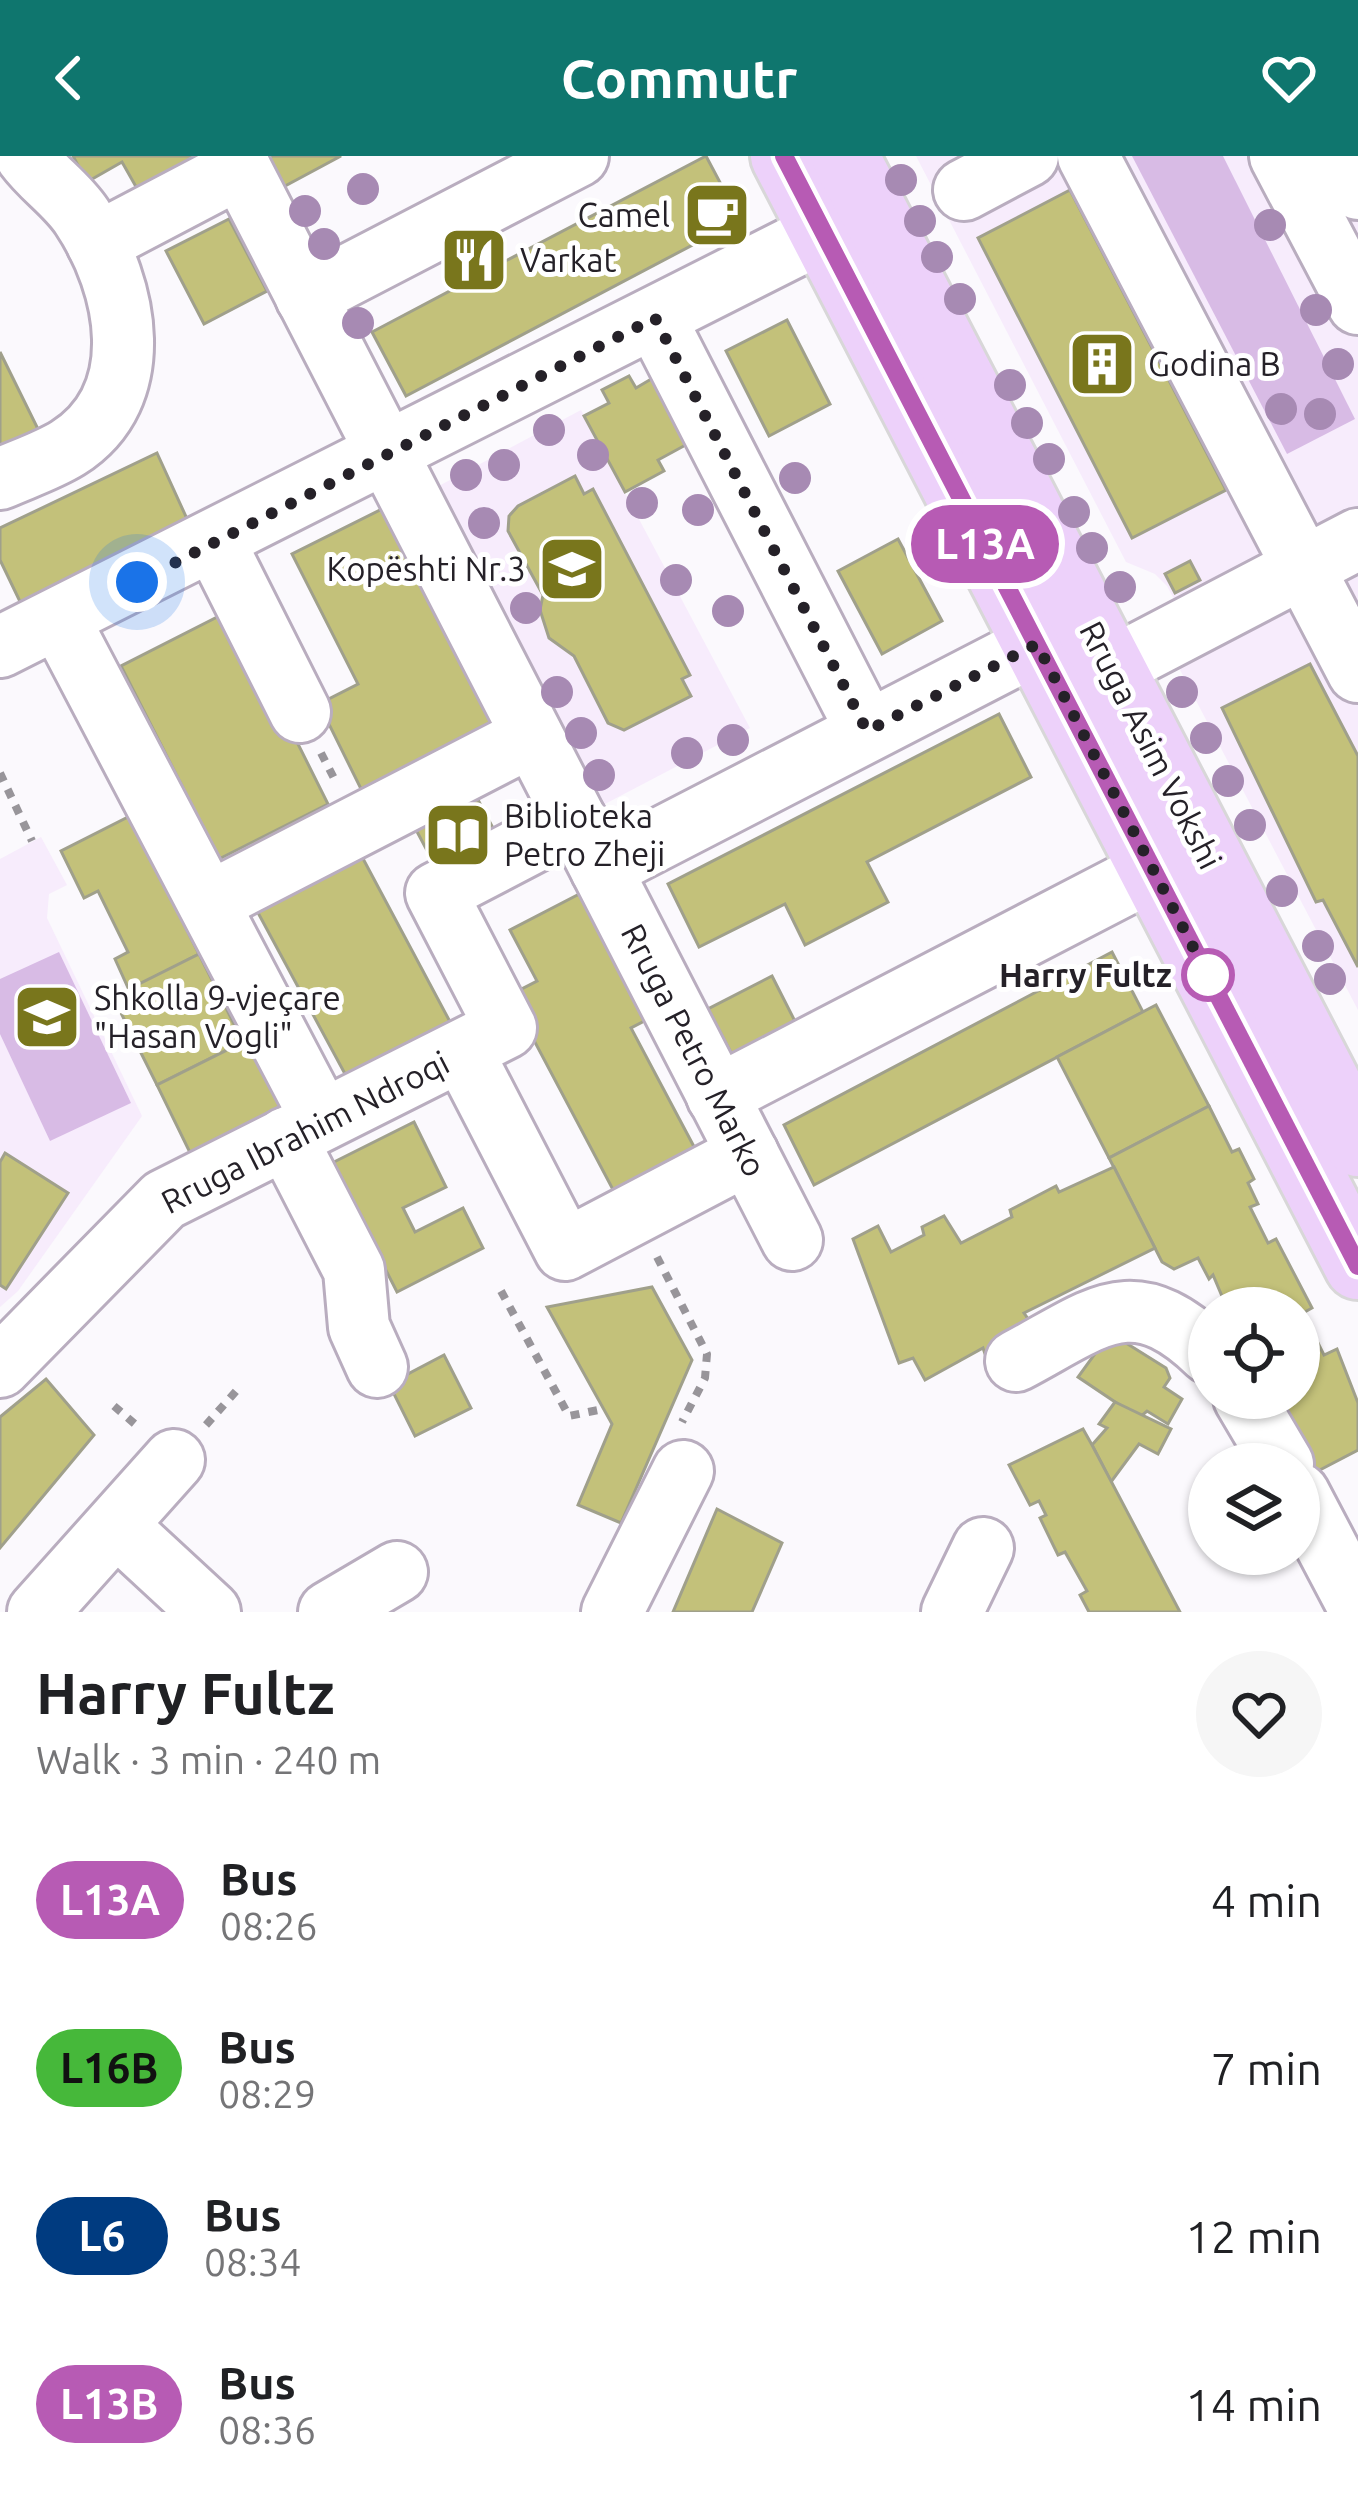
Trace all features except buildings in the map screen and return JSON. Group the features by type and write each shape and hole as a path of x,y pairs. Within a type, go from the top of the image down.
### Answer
{"main road":[{"name":"Rruga Asim Vokshi","path":"784,156 1153,870 1343,1140"},
{"name":"Rruga Asim Vokshi","path":"845,156 1111,668 1343,1140 1358,1266"}],"street":[{"path":"0,479 69,448 107,410 122,364 125,323 118,287 81,215 26,156"},
{"path":"306,297 578,156"},
{"path":"964,190 1028,156"},
{"path":"1088,156 1358,672"},
{"path":"1280,156 1358,304"},
{"path":"1341,156 1358,189"},
{"path":"97,243 237,162"},
{"name":"Rruga Petro Marko","path":"237,162 792,1240"},
{"path":"0,647 215,544 823,232"},
{"path":"655,318 867,731"},
{"path":"1111,668 1358,538"},
{"path":"215,544 300,712"},
{"path":"60,621 210,902 304,1129 354,1270 359,1327 377,1367"},
{"path":"462,1051 506,1028 436,893 588,845 867,731 1037,644"},
{"path":"210,902 532,736"},
{"path":"717,1096 1153,870"},
{"name":"Rruga Ibrahim Ndroqi","path":"0,1367 164,1201 462,1051 565,1250 748,1154"},
{"path":"1016,1361 1120,1307 1161,1315 1188,1336"},
{"path":"38,1612 174,1460"},
{"path":"612,1612 683,1472"},
{"path":"117,1526 210,1612"},
{"path":"1320,1534 1358,1606"},
{"path":"952,1612 982,1548"},
{"path":"329,1612 397,1572"}],"path":[{"path":"300,712 359,825"},
{"path":"0,773 32,841"},
{"path":"635,1213 707,1354 705,1378"},
{"path":"501,1291 569,1416 603,1409"}],"shaded area":[{"path":"916,156 1358,156 1358,1010 1180,670 1194,637 1167,586 1155,574 1126,562"},
{"path":"1132,156 1223,156 1355,419 1287,454"},
{"name":"Kopështi Nr.3","path":"581,410 750,728 603,805 435,488"},
{"name":"Shkolla 9-vjeçare \"Hasan Vogli\"","path":"41,837 67,885 49,894 47,918 142,1116 18,1291 0,1307 0,859"},
{"path":"59,952 131,1103 50,1141 0,1034 0,979"}],"bus line":[{"name":"L13A","path":"784,156 1358,1266"}],"place":[{"name":"Camel","path":"717,215"},
{"name":"Varkat","path":"474,260"},
{"name":"Godina B","path":"1102,364"},
{"name":"Kopështi Nr.3","path":"572,569"},
{"name":"Biblioteka Petro Zheji","path":"458,835"},
{"name":"Harry Fultz","path":"1208,975"},
{"name":"Shkolla 9-vjeçare \"Hasan Vogli\"","path":"47,1017"}],"route":[{"path":"137,582 655,318 867,731 1037,644 1210,980 1208,975"}]}
